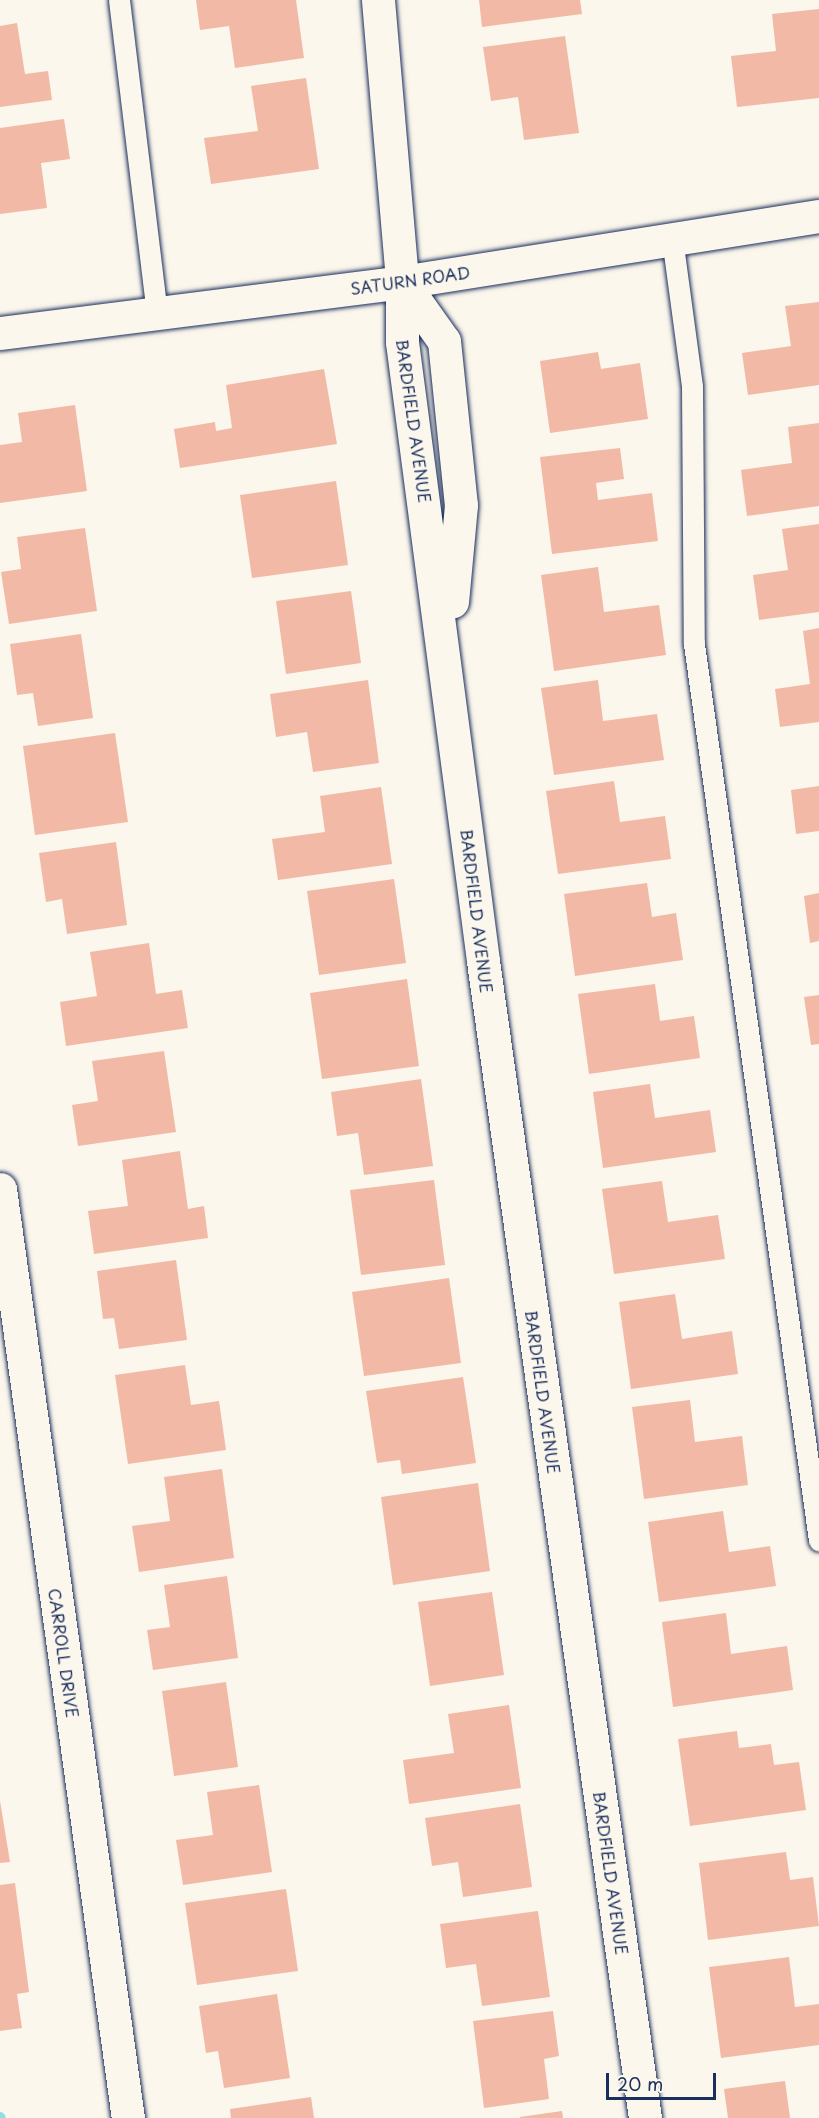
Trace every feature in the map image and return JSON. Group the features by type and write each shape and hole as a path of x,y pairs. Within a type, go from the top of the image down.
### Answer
{"street":[{"name":"BARDFIELD AVENUE","path":"378,0 402,282 402,342 483,961 645,2118"},
{"name":"SATURN ROAD","path":"0,333 402,282 819,216"},
{"name":"CARROLL DRIVE","path":"0,1189 4,1249 128,2118"}],"lane":[{"path":"119,0 158,313"},
{"path":"672,238 692,386 694,644 819,1540"}],"building":[{"path":"196,0 296,0 304,58 235,68 229,26 200,30"},
{"path":"479,0 580,0 582,14 482,27"},
{"path":"819,9 819,98 737,107 731,56 776,51 772,14"},
{"path":"17,23 25,74 48,71 52,100 0,107 0,26"},
{"path":"565,36 579,133 524,140 518,97 491,101 483,47"},
{"path":"306,78 319,169 211,184 204,138 258,131 251,86"},
{"path":"64,119 70,159 41,163 47,208 0,214 0,128"},
{"path":"819,302 819,385 748,395 742,353 791,346 785,306"},
{"path":"598,352 601,369 640,363 648,419 550,433 540,361"},
{"path":"324,369 337,444 180,468 174,429 215,422 216,431 232,428 226,385"},
{"path":"75,405 87,491 0,503 0,445 22,442 18,413"},
{"path":"819,423 819,506 747,516 741,470 792,463 788,427"},
{"path":"620,448 624,479 596,483 598,500 652,493 658,541 552,554 540,457"},
{"path":"336,481 348,565 252,578 240,495"},
{"path":"819,524 819,612 759,620 753,575 788,570 782,529"},
{"path":"85,528 97,611 9,624 1,572 21,569 17,537"},
{"path":"598,567 604,612 659,605 666,655 554,671 541,575"},
{"path":"351,591 361,663 286,674 276,601"},
{"path":"819,628 819,722 780,727 775,689 810,684 803,631"},
{"path":"81,634 93,718 38,726 33,693 17,695 10,644"},
{"path":"368,680 379,763 313,772 307,732 276,737 270,694"},
{"path":"598,680 603,721 657,714 664,760 554,775 541,688"},
{"path":"115,733 128,822 35,835 23,746"},
{"path":"614,781 620,822 665,816 671,859 558,874 546,791"},
{"path":"819,786 819,831 796,834 791,790"},
{"path":"381,787 392,864 278,880 272,839 325,832 320,796"},
{"path":"116,842 127,925 67,934 62,899 46,902 39,853"},
{"path":"394,879 406,963 319,975 307,891"},
{"path":"647,883 652,917 676,913 683,960 575,976 564,894"},
{"path":"819,893 819,941 810,943 804,896"},
{"path":"149,943 156,994 182,990 188,1028 66,1046 60,1002 97,996 90,952"},
{"path":"407,979 419,1066 322,1079 310,993"},
{"path":"655,984 660,1021 694,1016 700,1058 589,1074 578,994"},
{"path":"819,995 819,1044 811,1045 804,997"},
{"path":"164,1051 176,1132 78,1146 72,1105 98,1101 92,1061"},
{"path":"421,1079 433,1166 364,1175 358,1133 337,1136 331,1092"},
{"path":"650,1084 655,1118 710,1110 716,1152 603,1168 593,1092"},
{"path":"180,1151 188,1209 204,1206 208,1238 94,1254 88,1211 128,1206 122,1160"},
{"path":"434,1180 445,1265 361,1275 350,1190"},
{"path":"662,1181 668,1222 718,1215 725,1259 614,1274 602,1189"},
{"path":"176,1260 187,1340 119,1349 114,1318 103,1319 97,1271"},
{"path":"449,1278 461,1363 364,1376 352,1292"},
{"path":"675,1294 682,1339 732,1331 738,1374 631,1389 619,1302"},
{"path":"185,1365 191,1405 219,1401 226,1450 128,1464 115,1375"},
{"path":"463,1377 476,1463 402,1474 400,1460 377,1463 366,1391"},
{"path":"690,1400 695,1442 742,1436 748,1485 644,1499 632,1407"},
{"path":"222,1469 234,1558 139,1572 132,1526 170,1521 164,1477"},
{"path":"478,1483 490,1571 393,1585 381,1497"},
{"path":"723,1511 729,1552 770,1546 776,1586 659,1602 648,1522"},
{"path":"227,1576 238,1658 153,1670 147,1630 170,1627 164,1585"},
{"path":"492,1592 504,1675 430,1686 418,1602"},
{"path":"726,1613 731,1654 787,1646 793,1690 673,1707 662,1622"},
{"path":"226,1682 238,1767 174,1776 162,1691"},
{"path":"509,1705 521,1788 409,1804 403,1760 454,1753 448,1714"},
{"path":"737,1731 739,1748 771,1744 774,1765 799,1762 806,1810 690,1826 678,1739"},
{"path":"259,1785 272,1872 183,1885 176,1840 213,1835 207,1792"},
{"path":"0,1801 10,1862 0,1863"},
{"path":"520,1804 532,1887 463,1897 458,1862 432,1866 425,1818"},
{"path":"786,1852 790,1880 813,1877 819,1926 708,1940 699,1863"},
{"path":"15,1883 29,1992 17,1994 22,2028 0,2031 0,1885"},
{"path":"286,1889 298,1971 197,1985 185,1903"},
{"path":"538,1911 550,1997 482,2006 476,1964 446,1968 440,1924"},
{"path":"789,1957 795,2007 819,2004 819,2045 721,2058 709,1967"},
{"path":"277,1994 290,2078 224,2088 218,2051 206,2053 199,2006"},
{"path":"553,2011 559,2056 544,2059 549,2099 484,2108 473,2021"},
{"path":"785,2081 790,2118 728,2118 724,2089"},
{"path":"311,2097 314,2118 231,2118 230,2109"},
{"path":"562,2111 563,2118 520,2118 520,2117"}]}
